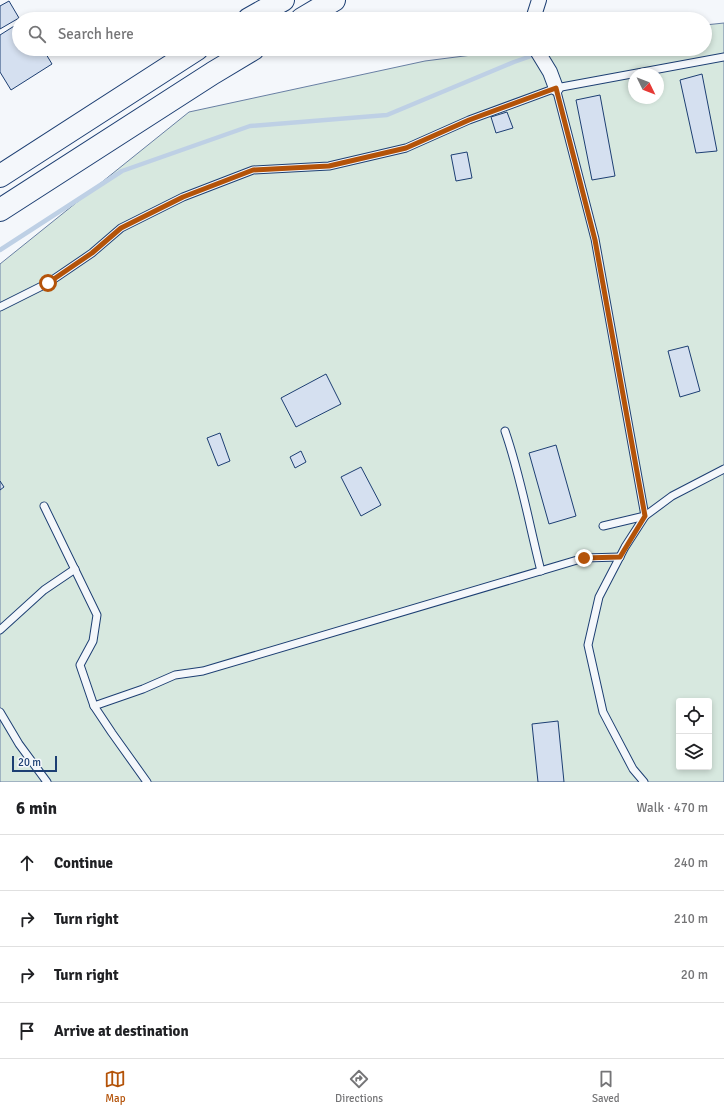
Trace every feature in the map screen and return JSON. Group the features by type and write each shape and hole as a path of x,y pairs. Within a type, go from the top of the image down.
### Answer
{"highway":[{"path":"262,12 283,0"},
{"path":"314,12 334,0"},
{"path":"0,176 186,56"},
{"path":"0,210 241,56"}],"street":[{"path":"535,12 539,0"},
{"path":"540,56 550,72 556,88"}],"lane":[{"path":"0,307 48,283 92,253 121,228 183,197 253,170 329,166 406,148 469,120 556,88 724,58"},
{"path":"556,88 595,240 645,516"},
{"path":"505,431 515,460 530,531 541,571"},
{"path":"644,782 633,769 603,712 588,645 599,597 620,557 645,516 672,496 724,470"},
{"path":"44,506 97,615 94,641 80,665 94,706 147,782"},
{"path":"604,526 645,516"},
{"path":"94,706 143,689 175,675 203,671 584,558 620,557"},
{"path":"0,630 44,590 75,568"},
{"path":"0,712 19,744 47,782"}],"shaded area":[{"path":"724,23 724,782 0,782 0,264 189,112 425,61 464,56 712,56 712,24"}],"building":[{"path":"9,1 15,12 12,12 12,22 0,29 0,6"},
{"path":"12,27 12,56 47,56 52,64 11,90 0,72 0,35"},
{"path":"702,74 717,151 696,153 680,80"},
{"path":"600,95 615,176 592,180 576,100"},
{"path":"507,112 513,128 496,133 491,117"},
{"path":"467,152 472,178 456,181 451,155"},
{"path":"688,346 700,391 680,397 668,351"},
{"path":"326,374 341,404 296,427 281,398"},
{"path":"220,433 230,461 218,466 207,438"},
{"path":"556,445 576,516 549,524 529,453"},
{"path":"301,451 306,462 295,468 290,457"},
{"path":"361,467 381,505 361,516 341,477"},
{"path":"0,481 4,487 0,490"},
{"path":"558,721 564,782 538,782 532,724"}],"waterway":[{"path":"0,250 122,171 250,126 387,115 531,56"}],"route":[{"path":"48,283 92,253 121,228 183,197 253,170 329,166 406,148 469,120 556,88 595,240 645,516 620,557 584,558"}]}
